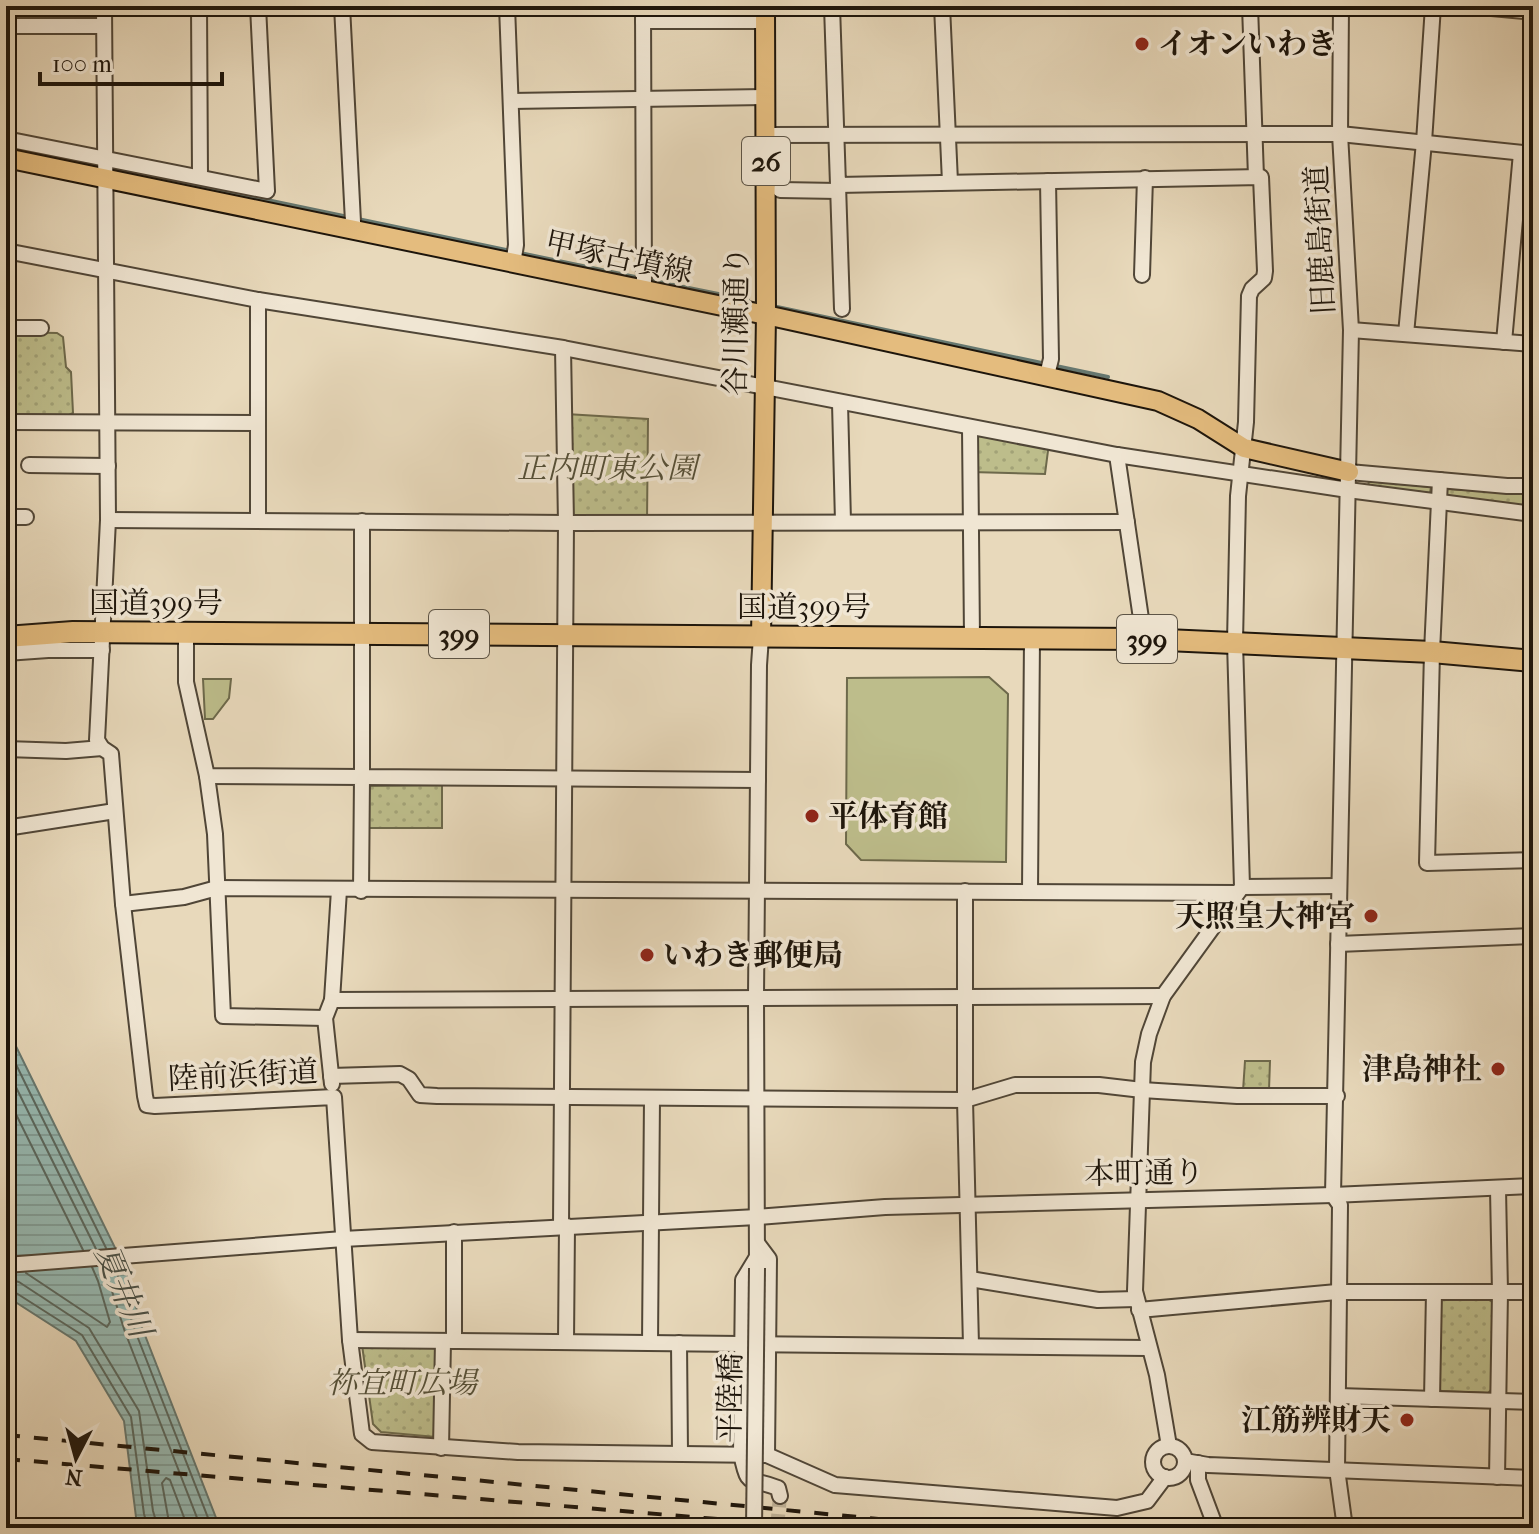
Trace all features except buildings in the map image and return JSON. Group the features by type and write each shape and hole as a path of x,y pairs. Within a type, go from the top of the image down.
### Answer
{"highway":[{"name":"国道399号","path":"6,637 73,632 102,641 186,633 1144,639 1432,652 1533,661"}],"main road":[{"name":"谷川瀬通り","path":"761,637 766,315 765,14"},
{"name":"甲塚古墳線","path":"18,154 209,187 351,222 645,282 766,315 1158,401 1198,419 1244,448 1348,481"}],"street":[{"path":"6,749 66,751 102,748 97,740 108,520 104,6"},
{"path":"199,6 209,187"},
{"path":"103,167 209,187 267,191 258,6"},
{"path":"342,6 351,222"},
{"path":"507,6 514,256"},
{"path":"832,6 842,309"},
{"path":"942,6 950,182"},
{"path":"1250,6 1256,177"},
{"name":"旧鹿島街道","path":"1341,6 1340,134 1351,330 1333,1195 1340,1205 1337,1469 1345,1528"},
{"path":"1406,334 1433,6"},
{"path":"1470,6 1533,12"},
{"path":"645,282 643,13 765,14"},
{"path":"6,26 103,26"},
{"path":"511,101 766,97"},
{"path":"766,135 1340,134 1527,154 1504,342"},
{"path":"6,139 18,154"},
{"path":"780,190 950,182 1261,177 1265,271 1264,278 1249,296 1244,448 1238,496 1235,642 1239,890 1163,996 1146,1046 1142,1090 1134,1274 1137,1304 1157,1375 1169,1446"},
{"path":"1142,275 1145,178"},
{"path":"1047,375 1051,359 1048,181"},
{"path":"6,251 258,300 563,348 970,428 1241,475 1348,481 1440,480 1533,486"},
{"path":"258,300 258,520"},
{"path":"6,328 41,328"},
{"path":"1351,330 1533,344"},
{"path":"563,348 566,523 562,997 566,1342"},
{"path":"840,403 843,522"},
{"path":"6,422 257,423"},
{"path":"970,428 972,637"},
{"path":"1117,455 1144,639"},
{"path":"29,465 108,466"},
{"path":"1440,480 1427,863 1533,860"},
{"path":"1348,481 1439,500 1533,514"},
{"path":"6,517 26,517"},
{"path":"108,520 1127,522"},
{"path":"361,891 362,521"},
{"path":"186,633 186,682 207,776 215,834 223,1016 325,1018"},
{"name":"平陸橋","path":"754,1528 761,637"},
{"path":"1030,891 1032,638"},
{"path":"6,653 102,641"},
{"name":"陸前浜街道","path":"102,748 111,754 123,904 147,1105 334,1097 350,1340 362,1434 372,1442 518,1452 767,1455 835,1485 1117,1508 1147,1501 1165,1477"},
{"path":"207,776 758,780"},
{"path":"6,828 115,811"},
{"path":"123,904 184,897 217,888 361,891 1030,891 1339,886"},
{"path":"334,1097 325,1018 332,1000 339,890"},
{"path":"965,891 965,1100 971,1345"},
{"path":"1338,944 1533,936"},
{"path":"332,1000 1163,996"},
{"path":"331,1076 400,1074 409,1079 420,1095 437,1096 965,1100 1015,1085 1099,1085 1237,1096 1337,1096"},
{"path":"650,1343 652,1098"},
{"name":"本町通り","path":"757,1217 885,1207 1333,1195 1533,1186"},
{"path":"1497,1477 1498,1189"},
{"path":"6,1265 343,1239 757,1217"},
{"path":"441,1448 454,1232"},
{"path":"767,1455 769,1259 757,1255 743,1280 741,1453 745,1476 751,1481 778,1488 780,1496"},
{"path":"970,1279 1137,1304 1337,1292 1533,1292"},
{"path":"1432,1399 1434,1292"},
{"path":"350,1340 1148,1348"},
{"path":"679,1343 680,1453"},
{"path":"1338,1396 1533,1402"},
{"path":"1216,1528 1191,1462 1178,1449 1169,1446 1160,1449 1153,1462 1156,1471 1165,1477 1180,1473 1191,1462 1533,1478"}],"green space":[{"path":"6,332 57,333 63,337 66,367 71,372 73,413 6,414"},
{"name":"正内町東公園","path":"566,414 648,419 647,521 567,522"},
{"path":"971,429 1049,443 1045,474 971,472"},
{"path":"1369,481 1431,487 1430,493 1368,486"},
{"path":"1445,489 1533,493 1533,510 1444,498"},
{"path":"989,677 1008,694 1006,862 861,860 846,844 847,678"},
{"path":"203,679 231,679 229,698 213,719 205,719"},
{"path":"442,785 442,828 367,828 365,789 370,786"},
{"path":"1245,1061 1270,1061 1269,1090 1243,1091"},
{"path":"1443,1298 1489,1300 1494,1303 1492,1389 1488,1393 1441,1391 1437,1387 1438,1301"},
{"name":"祢宜町広場","path":"362,1345 436,1348 436,1437 381,1432 373,1424"}],"water":[{"name":"夏井川","path":"6,1026 126,1270 141,1325 220,1528 142,1528 136,1517 124,1421 76,1341 6,1296"}],"waterway":[{"path":"81,161 100,165"},
{"path":"109,167 511,251"},
{"path":"520,253 640,278"},
{"path":"649,280 748,300"},
{"path":"777,307 1108,377"}],"tunnel":[{"path":"777,1528 780,1496"}],"railway":[{"path":"6,1435 972,1528"},
{"path":"6,1459 823,1528"}],"place":[{"name":"イオンいわき","path":"1142,44"},
{"name":"平体育館","path":"812,816"},
{"name":"天照皇大神宮","path":"1371,916"},
{"name":"いわき郵便局","path":"647,955"},
{"name":"津島神社","path":"1498,1069"},
{"name":"江筋辨財天","path":"1407,1420"}]}
